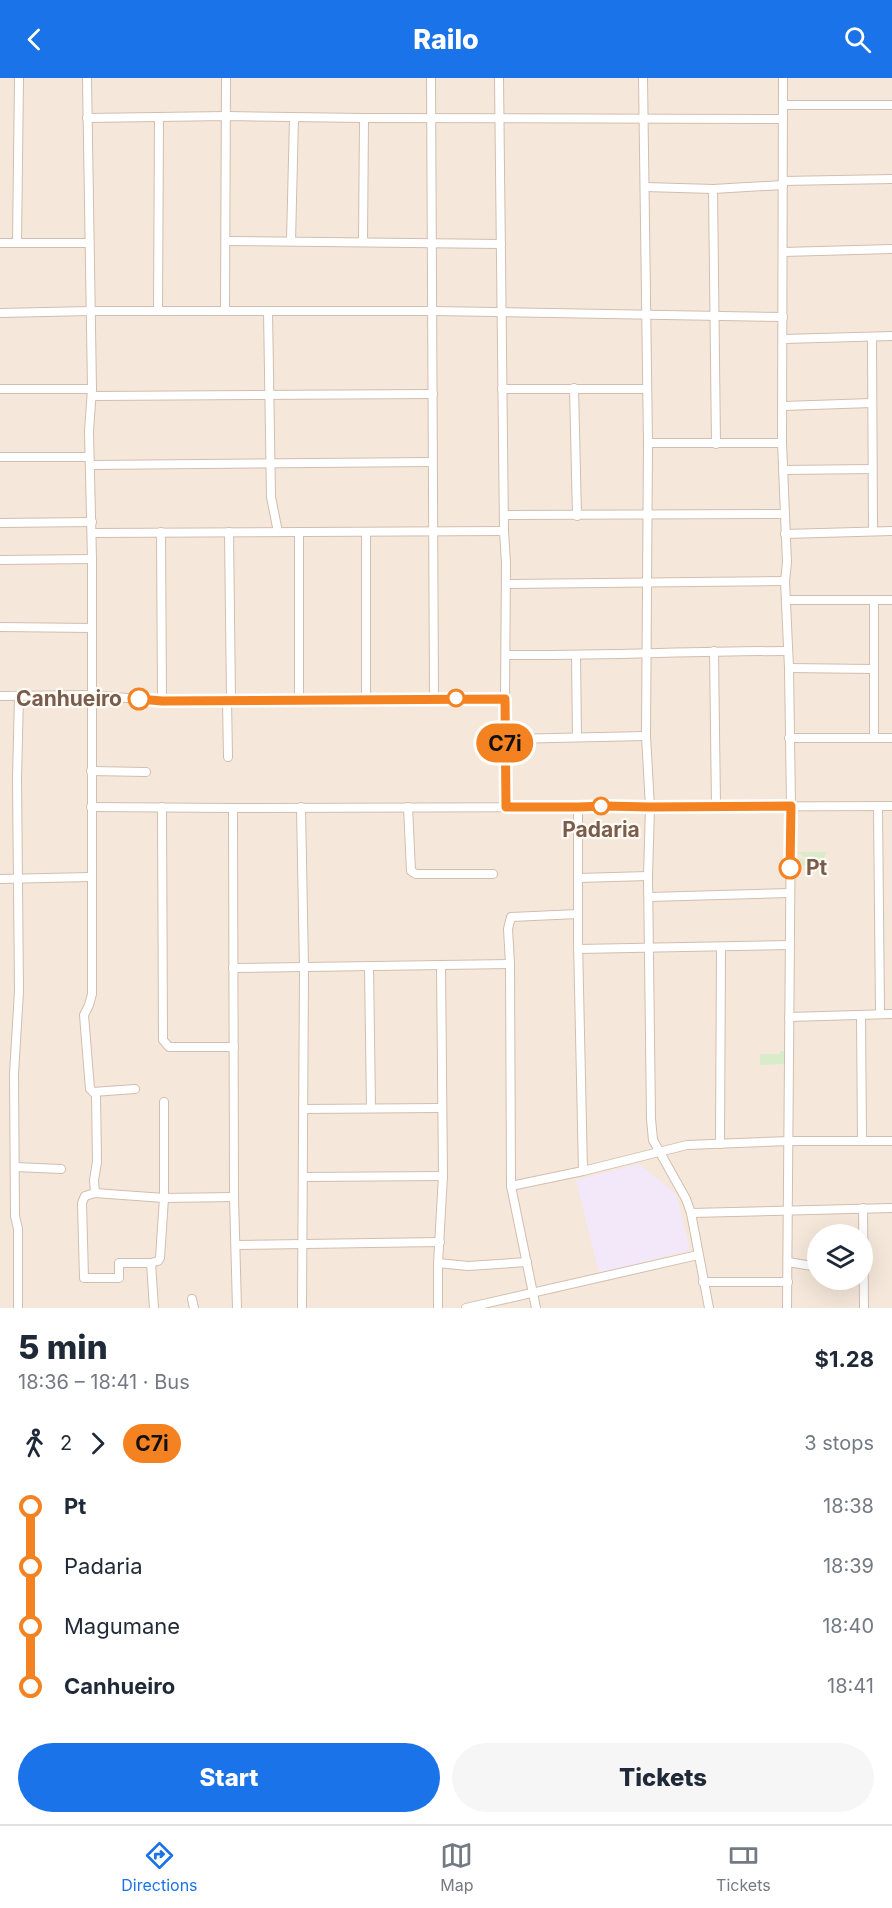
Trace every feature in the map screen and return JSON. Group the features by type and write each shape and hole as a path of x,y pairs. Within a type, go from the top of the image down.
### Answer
{"street":[{"path":"17,243 19,78"},
{"path":"87,78 92,393 90,461 93,695 92,994 84,1015 90,1089 96,1094 95,1193"},
{"path":"225,311 226,78"},
{"path":"431,78 434,698"},
{"path":"499,78 506,584 506,807"},
{"path":"643,78 648,443 646,736 650,807 648,876 651,1119 653,1140 691,1213 709,1308"},
{"path":"783,78 782,443 787,562 784,581 789,668 791,806 787,1308"},
{"path":"784,105 892,105"},
{"path":"87,118 226,116 783,119"},
{"path":"158,311 159,117"},
{"path":"291,241 294,118"},
{"path":"363,242 364,118"},
{"path":"645,187 713,189 783,183 892,179"},
{"path":"713,189 716,444"},
{"path":"226,241 501,244"},
{"path":"0,243 89,243"},
{"path":"783,252 892,249"},
{"path":"268,311 271,497 278,532"},
{"path":"0,313 433,311 783,317"},
{"path":"783,339 892,336"},
{"path":"872,337 873,531"},
{"path":"0,388 92,393 433,394"},
{"path":"574,388 576,516"},
{"path":"502,389 646,389"},
{"path":"783,406 872,403"},
{"path":"648,443 782,443"},
{"path":"0,457 271,464 432,462"},
{"path":"783,470 872,469"},
{"path":"504,515 785,514"},
{"path":"0,523 92,522"},
{"path":"92,532 504,531"},
{"path":"785,534 892,531"},
{"path":"161,532 162,701"},
{"path":"228,757 229,532"},
{"path":"298,532 299,700"},
{"path":"366,532 366,700"},
{"path":"0,560 92,559"},
{"path":"506,584 784,581"},
{"path":"786,600 892,600"},
{"path":"874,600 874,738"},
{"path":"0,627 92,628"},
{"path":"714,651 716,806"},
{"path":"506,655 787,651"},
{"path":"576,655 577,737"},
{"path":"789,668 873,669"},
{"path":"0,696 93,695 162,701 505,699"},
{"path":"18,1308 14,1074 19,991 16,778 19,696"},
{"path":"505,739 646,736"},
{"path":"789,738 892,738"},
{"path":"91,771 146,771"},
{"path":"878,806 880,1014"},
{"path":"91,807 892,806"},
{"path":"162,807 163,1040 169,1047 234,1047"},
{"path":"301,807 304,968 302,1308"},
{"path":"408,807 411,871 416,874 493,874"},
{"path":"578,807 578,949 583,1171"},
{"path":"233,808 234,1197 237,1308"},
{"path":"579,878 648,876"},
{"path":"0,879 91,877"},
{"path":"649,897 790,893"},
{"path":"536,1308 511,1186 508,929 511,917 578,914"},
{"path":"578,949 790,945"},
{"path":"720,1143 721,947"},
{"path":"233,968 510,964"},
{"path":"369,966 371,1108"},
{"path":"438,1308 443,1176 441,966"},
{"path":"789,1017 892,1014"},
{"path":"861,1015 862,1141"},
{"path":"93,1092 135,1089"},
{"path":"164,1102 164,1198 160,1258 151,1263 119,1263 119,1278 84,1278 82,1203 85,1196 95,1193 164,1198 234,1197"},
{"path":"303,1109 441,1108"},
{"path":"511,1186 687,1145 789,1141 892,1141"},
{"path":"15,1167 61,1169"},
{"path":"303,1177 443,1176"},
{"path":"863,1208 863,1224"},
{"path":"691,1213 892,1208"},
{"path":"236,1245 440,1242"},
{"path":"466,1308 698,1255"},
{"path":"438,1263 468,1266 527,1262"},
{"path":"788,1262 807,1266"},
{"path":"151,1263 154,1308"},
{"path":"703,1282 788,1282"},
{"path":"863,1290 864,1308"}],"shaded area":[{"path":"0,78 892,78 892,1308 0,1308"},
{"path":"639,1164 676,1194 690,1250 599,1273 576,1180"}],"green space":[{"path":"797,852 827,852 822,861 811,860 814,871 805,871 805,866 799,863 797,858 810,860"},
{"path":"780,1051 784,1051 784,1064 760,1065 760,1054 780,1054"}],"bus line":[{"name":"C7i","path":"139,699 162,701 505,699 506,807 791,806 790,868"}],"place":[{"name":"Canhueiro","path":"139,699"},
{"name":"Padaria","path":"601,806"},
{"name":"Pt","path":"790,868"}]}
